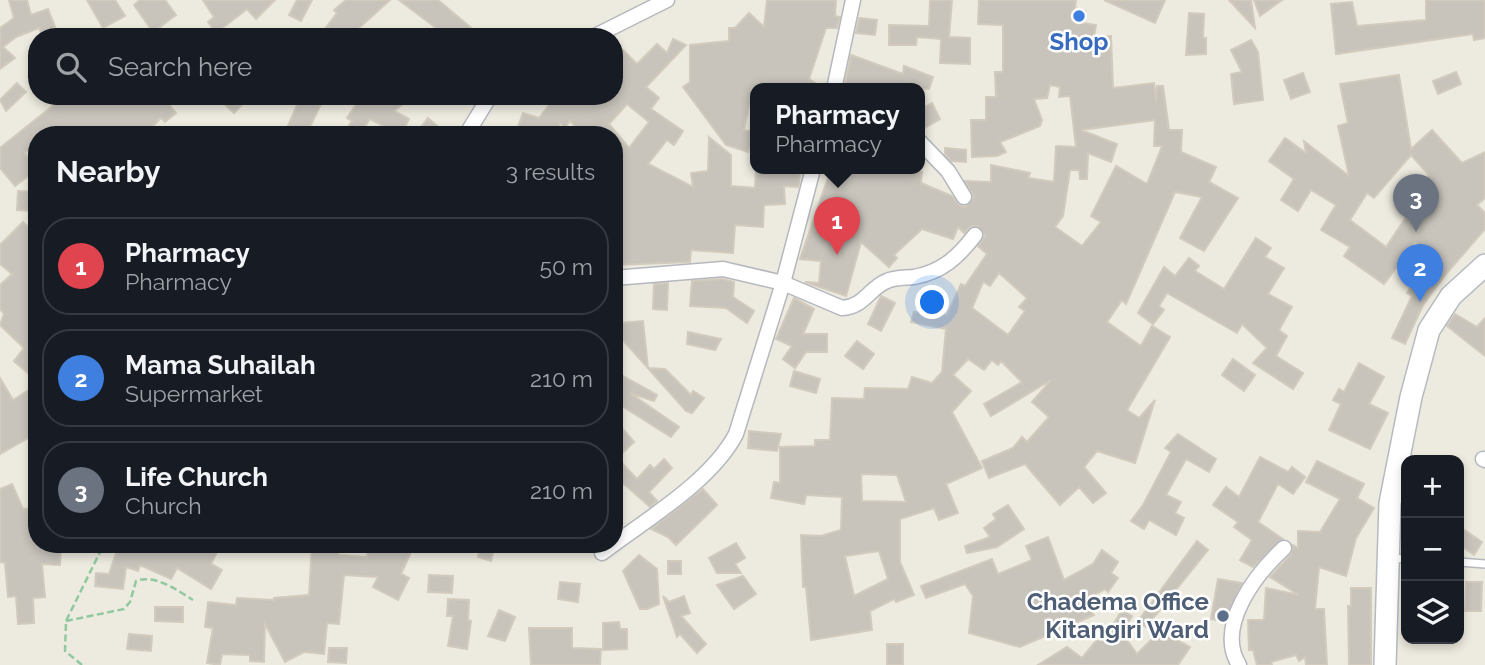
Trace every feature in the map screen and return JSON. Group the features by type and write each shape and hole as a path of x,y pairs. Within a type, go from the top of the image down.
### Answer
{"street":[{"path":"611,28 667,0"},
{"path":"835,83 853,0"},
{"path":"471,126 484,105"},
{"path":"925,147 948,171 964,197"},
{"path":"623,538 701,477 728,449 736,434 783,283 812,174"},
{"path":"623,277 713,268 783,283 842,308 850,308 888,280 934,272 947,265 975,235"},
{"path":"1385,665 1396,558 1390,503 1399,452 1429,330 1451,296 1485,265"},
{"path":"1239,665 1231,648 1232,635 1243,603 1258,575 1284,548"}],"lane":[{"path":"1464,562 1485,564"}],"path":[{"path":"82,665 69,656 63,645 66,621 100,553"},
{"path":"66,621 124,609 136,581 141,579 163,583 193,600"}],"building":[{"path":"9,0 27,0 31,15 48,9 55,27 28,28 28,32 16,37 3,47 15,58 0,69 0,28 14,18"},
{"path":"87,0 115,0 125,16 103,28"},
{"path":"140,0 165,0 176,15 158,28 150,28 134,5"},
{"path":"203,0 275,0 256,19 247,9 222,28 212,28 208,22 214,17"},
{"path":"297,0 312,0 301,21 289,15"},
{"path":"346,0 390,0 359,28 326,28 337,13 334,10"},
{"path":"399,0 438,0 471,28 436,28"},
{"path":"767,0 836,0 835,16 840,17 837,28 826,28 809,79 815,83 750,83 744,130 750,131 748,152 726,145 683,87 690,82 690,45 729,41 729,28 735,28 749,13 764,27"},
{"path":"930,0 952,0 949,37 970,38 970,64 940,63 941,39 917,37 916,45 889,45 889,25 929,26"},
{"path":"979,0 1076,0 1075,8 1085,11 1083,23 1096,25 1094,37 1111,36 1113,88 1154,83 1156,101 1157,86 1163,86 1169,130 1182,130 1181,152 1216,167 1209,182 1238,198 1204,251 1180,238 1202,197 1175,192 1126,304 1122,300 1107,322 1141,346 1152,326 1170,337 1127,410 1139,418 1155,400 1135,463 1097,451 1084,467 1106,493 1093,503 1079,487 1060,505 1025,464 989,478 982,461 1013,448 1022,437 1027,442 1049,417 1032,402 1051,380 991,416 984,404 1022,382 1001,361 998,365 992,360 984,370 968,359 953,375 971,391 952,412 982,468 946,484 958,513 939,520 934,508 900,519 900,562 914,595 896,602 894,599 870,611 872,630 811,640 806,587 803,587 801,535 821,536 841,530 842,497 806,495 804,504 771,498 774,482 780,483 780,447 815,446 815,440 830,440 832,398 864,399 865,388 908,389 912,377 932,383 942,372 946,329 911,322 914,312 947,315 961,284 965,286 987,254 978,246 985,236 977,226 971,226 964,233 958,227 953,239 922,229 894,255 897,258 889,267 861,242 846,296 805,282 819,283 821,261 800,259 829,174 922,174 921,183 952,196 959,205 965,207 974,197 965,181 991,182 991,165 1030,173 1028,178 1054,182 1056,146 1076,147 1070,96 1059,97 1060,87 1050,85 1047,98 1034,99 1042,120 1040,126 1000,142 1006,152 997,156 972,157 971,120 986,120 986,97 996,97 995,72 1003,72 1003,25 978,24","holes":["1155,120 1154,146 1162,146 1147,184 1116,166 1091,216 1101,222 1082,246 1055,227 1063,216 1070,170 1079,170 1080,179 1087,179 1088,153 1111,162 1117,144 1081,130","999,273 1027,298 1019,307 1025,311 1008,335 972,308 983,282 990,286","861,474 897,475 906,502 862,501","879,551 888,579 854,596 845,556"]},
{"path":"1104,0 1165,0 1155,23"},
{"path":"1229,0 1251,0 1255,28"},
{"path":"1254,0 1282,0 1260,16"},
{"path":"1426,0 1485,0 1485,38 1474,40 1473,34 1336,54 1331,4 1352,2 1357,26 1426,20"},
{"path":"1189,13 1204,14 1203,38 1206,38 1206,54 1186,55"},
{"path":"859,18 877,20 875,35 856,33"},
{"path":"673,39 686,45 646,87 659,98 651,109 683,131 674,145 667,140 648,164 693,187 691,173 708,171 709,137 731,155 731,186 755,188 756,174 800,174 799,184 798,187 784,186 785,204 764,205 763,227 735,225 733,253 691,250 690,262 623,265 623,141 629,148 649,122 627,104 609,124 611,126 575,126 570,121 566,126 560,123 559,126 518,126 523,113 539,118 549,105 623,105 623,50 637,64 657,44 667,53"},
{"path":"1251,40 1258,52 1263,100 1234,104 1231,74 1242,72 1231,50"},
{"path":"851,55 903,74 904,66 933,77 929,89 925,89 925,83 845,83"},
{"path":"1456,72 1461,84 1438,94 1433,81"},
{"path":"1303,73 1310,92 1291,99 1284,80"},
{"path":"1399,75 1411,149 1432,130 1462,163 1485,152 1485,198 1477,205 1485,213 1485,229 1423,305 1405,344 1392,338 1412,296 1407,293 1434,255 1415,242 1384,284 1344,256 1350,247 1321,230 1336,205 1311,190 1298,211 1281,200 1294,179 1269,161 1285,138 1306,153 1304,141 1349,176 1338,126 1348,123 1340,84","holes":["1411,155 1429,175 1423,184 1427,186 1386,247 1350,220 1367,193 1374,198"]},
{"path":"17,83 26,92 6,111 0,100"},
{"path":"932,103 940,119 925,128 925,107"},
{"path":"54,105 169,105 176,113 165,122 161,118 153,126 28,126 28,151 25,153 28,157 28,177 15,186 0,168 0,148"},
{"path":"226,105 242,105 234,113"},
{"path":"297,105 321,105 310,126 288,126"},
{"path":"356,105 402,105 394,111 409,119 406,126 384,126 370,119 365,126 349,126 352,121 347,118"},
{"path":"428,118 437,126 422,126"},
{"path":"945,148 966,150 966,162 951,161 945,154"},
{"path":"18,191 28,192 28,211 17,210"},
{"path":"23,222 28,227 28,373 14,361 24,348 0,325 4,314 0,309 0,285 12,274 0,264 0,245"},
{"path":"1256,238 1271,248 1265,257 1284,268 1268,294 1292,307 1279,330 1287,336 1276,356 1303,373 1293,389 1253,363 1267,348 1242,324 1237,333 1167,293 1159,306 1164,310 1153,324 1138,313 1164,267 1175,276 1189,258 1199,266 1195,271 1224,289"},
{"path":"722,279 734,282 733,297 754,311 747,323 726,308 690,306 692,281"},
{"path":"668,283 667,310 653,309 654,284"},
{"path":"881,296 895,303 881,331 868,324"},
{"path":"794,298 814,309 803,334 827,334 827,352 806,352 795,368 783,359 792,346 776,339"},
{"path":"1455,314 1477,327 1485,318 1485,356 1447,326"},
{"path":"643,321 648,368 665,369 691,395 693,391 704,398 692,413 686,411 623,340 623,323"},
{"path":"688,332 721,339 715,350 687,344"},
{"path":"857,341 874,354 863,369 845,356"},
{"path":"1233,359 1255,375 1244,391 1222,375"},
{"path":"1359,363 1384,377 1369,404 1388,413 1370,449 1329,430 1341,404 1333,400 1339,389 1344,392"},
{"path":"794,371 820,379 816,393 790,386"},
{"path":"623,376 657,395 654,401 630,393 679,427 671,437 623,407"},
{"path":"0,378 13,400 28,391 28,438 0,454"},
{"path":"623,429 634,442 623,452"},
{"path":"749,431 781,434 777,451 748,448"},
{"path":"1178,434 1216,459 1209,472 1186,459 1166,495 1181,502 1175,513 1184,518 1176,535 1149,520 1144,529 1131,521 1143,505 1171,452 1165,448"},
{"path":"1260,457 1288,472 1292,467 1305,477 1293,494 1278,484 1258,522 1283,539 1253,567 1240,560 1252,540 1234,527 1238,522 1213,505 1226,487 1239,497"},
{"path":"664,459 672,468 649,492 657,501 650,507 624,484 623,464 637,479 650,465 654,469"},
{"path":"1317,461 1364,484 1357,498 1374,508 1356,538 1346,576 1319,567 1315,609 1324,609 1327,665 1306,665 1305,657 1299,661 1296,655 1271,662 1272,665 1257,665 1253,650 1249,650 1248,620 1264,620 1266,588 1299,595 1270,577 1291,554 1293,545 1298,548 1298,531 1320,532 1340,499 1306,482"},
{"path":"12,484 23,509 28,509 28,553 61,553 60,565 42,564 45,597 33,598 34,623 18,624 16,596 8,597 5,563 0,562 0,489"},
{"path":"703,489 717,505 676,545 668,537 651,529"},
{"path":"1008,505 1024,529 997,547 967,553 965,546 990,537 984,528 996,519 993,514"},
{"path":"1464,530 1482,542 1474,555 1464,548"},
{"path":"1048,537 1064,580 1093,564 1102,550 1118,562 1111,573 1118,578 1108,592 1105,589 1085,600 1094,615 1020,647 969,633 973,596 965,584 926,598 921,586 992,559 998,574 1032,560 1026,546"},
{"path":"1197,541 1208,550 1146,627 1138,621"},
{"path":"736,543 745,558 735,564 741,573 717,573 709,558"},
{"path":"116,553 216,553 211,564 222,570 211,589 177,568 171,579 140,565 138,571 126,567 123,589 95,586 96,573 109,574"},
{"path":"311,553 367,557 368,553 411,553 401,574 409,578 398,600 373,587 378,577 344,575 339,624 327,623 324,654 304,652 285,662 265,624 264,662 250,661 250,655 222,654 220,665 207,663 213,628 205,627 208,602 236,605 237,598 274,600 309,595"},
{"path":"479,553 493,553 491,561 478,557"},
{"path":"639,555 657,569 659,604 647,609 640,609 623,571"},
{"path":"668,561 681,561 681,574 668,574"},
{"path":"429,575 453,576 452,593 428,592"},
{"path":"743,576 756,594 734,609 717,585"},
{"path":"1218,579 1242,583 1225,622 1211,619"},
{"path":"560,582 580,584 578,602 558,599"},
{"path":"1466,582 1482,582 1481,611 1465,611"},
{"path":"1351,588 1371,588 1371,665 1349,665 1348,606 1351,606"},
{"path":"663,596 669,602 684,596 690,613 681,616 706,644 697,653 680,634 677,637"},
{"path":"448,599 469,600 468,620 471,621 467,649 448,646 453,616 447,616"},
{"path":"155,607 183,607 183,622 155,621"},
{"path":"499,610 515,617 505,641 488,636"},
{"path":"1122,610 1132,616 1122,633 1137,654 1160,631 1190,647 1178,665 1038,665 1067,647 1082,658 1104,631 1107,635"},
{"path":"619,622 620,629 627,629 627,649 603,650 603,623"},
{"path":"529,628 572,628 572,648 601,649 600,665 531,665"},
{"path":"129,634 152,636 151,651 127,649"},
{"path":"887,644 903,644 903,665 887,665"},
{"path":"329,648 347,648 346,663 328,662"}],"place":[{"name":"Shop","path":"1079,16"},
{"name":"Life Church","path":"1416,232"},
{"name":"Pharmacy","path":"837,255"},
{"name":"Mama Suhailah","path":"1420,302"},
{"name":"Chadema Office Kitangiri Ward","path":"1223,616"}]}
